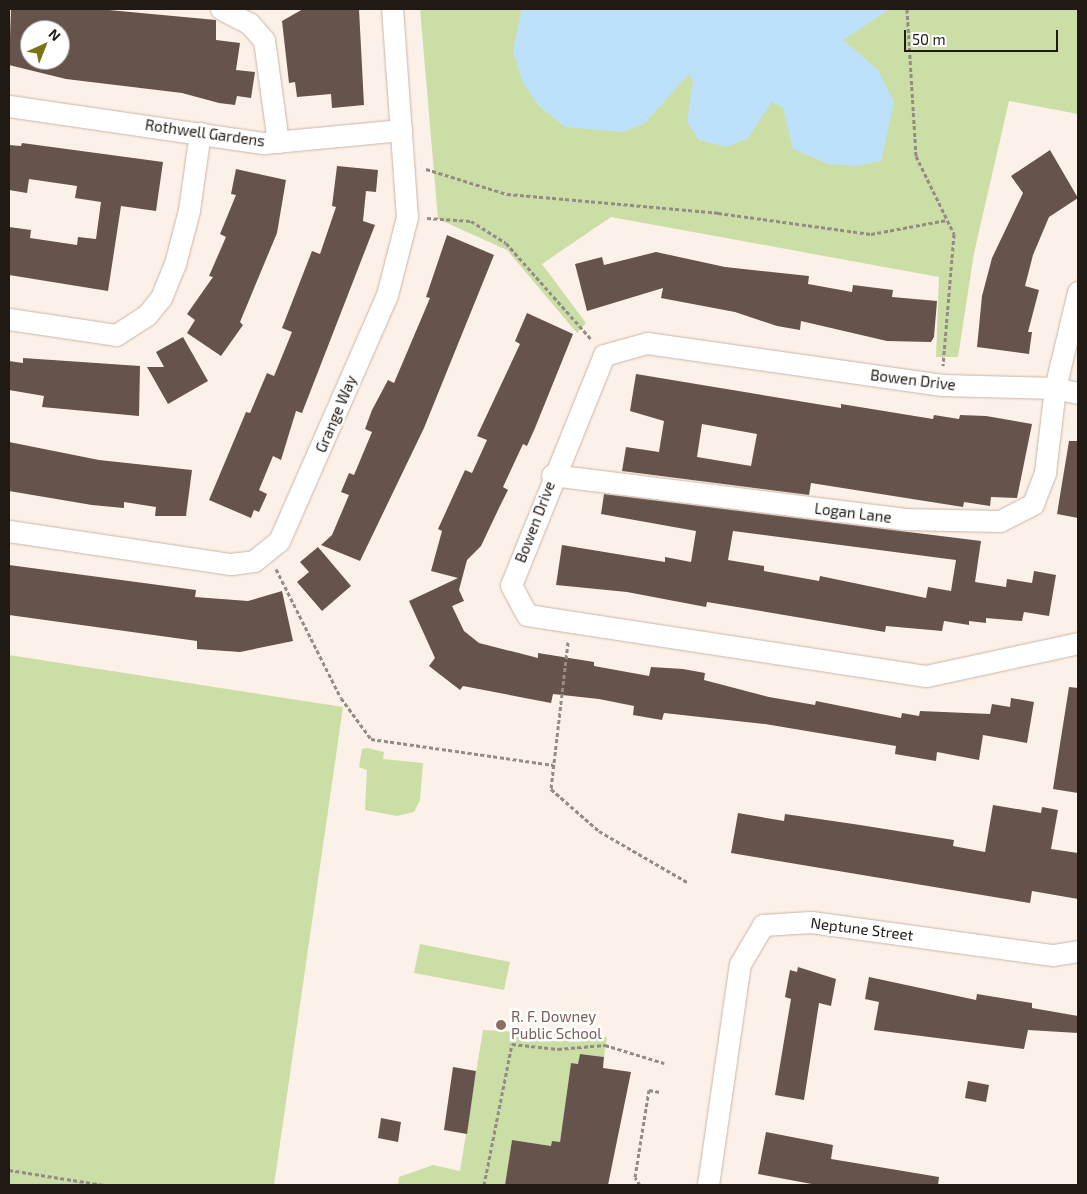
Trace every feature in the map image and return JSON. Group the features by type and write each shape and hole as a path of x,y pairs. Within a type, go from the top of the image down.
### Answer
{"street":[{"path":"221,9 248,23 264,40 278,142"},
{"name":"Grange Way","path":"9,531 231,564 254,561 267,553 286,530 387,295 407,217 392,9"},
{"name":"Rothwell Gardens","path":"9,106 278,142 401,130"},
{"path":"9,319 116,335 147,315 161,298 175,264 189,210 200,133"},
{"name":"Logan Lane","path":"552,475 903,519 1000,521 1033,504 1045,472 1055,388 1078,292"},
{"name":"Bowen Drive","path":"1078,393 1055,388 942,386 647,343 604,355 552,475 511,585 527,615 926,676 1078,643"},
{"name":"Neptune Street","path":"708,1185 740,964 763,925 811,922 1053,955 1078,951"}],"path":[{"path":"907,9 916,156 954,234 942,386"},
{"path":"426,169 506,194 718,213 871,234 947,220"},
{"path":"407,217 471,221 506,242 604,355"},
{"path":"267,553 341,698 371,739 553,765"},
{"path":"571,622 551,788 599,831 687,882"},
{"path":"484,1185 512,1044 558,1049 606,1045 664,1062"},
{"path":"640,1185 635,1177 648,1090 660,1092"},
{"path":"9,1170 104,1185"}],"green space":[{"path":"420,9 1078,9 1078,114 1009,101 974,253 958,357 936,357 939,277 611,217 542,264 586,323 577,333 507,250 438,219"},
{"path":"9,655 343,707 274,1185 9,1185"},
{"path":"367,748 384,752 383,759 423,763 420,800 414,812 397,816 365,810 367,770 359,767 362,749"},
{"path":"420,944 510,962 504,990 414,973"},
{"path":"483,1030 607,1037 604,1057 580,1054 578,1064 571,1063 560,1142 551,1146 512,1140 505,1185 398,1185 399,1177 433,1165 460,1171"}],"water":[{"path":"522,9 890,9 843,40 878,70 894,102 881,161 856,166 828,164 793,149 783,108 772,102 747,139 726,147 699,140 687,122 693,81 689,74 645,123 623,132 565,127 539,106 523,83 513,51"}],"building":[{"path":"11,9 98,9 216,20 216,40 240,43 236,70 255,72 251,98 237,96 235,105 219,103 182,93 66,79 29,70 70,70 70,20 20,20 20,68 9,65"},
{"path":"303,9 359,9 364,105 332,108 331,94 297,97 295,82 289,83 282,21"},
{"path":"22,143 163,162 156,211 121,206 108,291 9,275 9,227 31,230 30,238 77,245 78,237 96,239 101,202 75,198 77,186 29,179 27,193 9,190 9,145 21,146"},
{"path":"1050,150 1078,198 1049,217 1033,255 1025,286 1039,290 1028,332 1032,332 1029,354 977,347 982,296 992,258 1023,193 1011,176"},
{"path":"337,166 378,170 376,192 366,191 363,221 375,225 302,413 296,411 281,460 273,456 259,490 267,494 259,512 254,510 251,518 209,500 246,412 250,413 267,373 274,376 292,332 282,328 312,251 320,254 336,207 332,206"},
{"path":"236,169 286,180 277,233 240,322 243,325 221,356 187,333 195,320 187,314 213,277 209,276 226,237 220,234 236,195 231,194"},
{"path":"447,235 494,255 424,428 360,561 321,545 332,535 349,495 341,492 349,473 354,475 372,432 365,429 372,410 388,380 394,383 430,298 426,297"},
{"path":"656,252 725,267 809,276 808,284 852,292 853,285 893,290 892,297 937,301 934,337 931,342 887,341 801,321 800,330 777,326 735,312 661,298 663,288 587,311 575,264 602,257 604,265"},
{"path":"527,313 573,334 527,446 523,444 503,487 508,490 481,546 467,560 459,590 464,601 452,606 464,631 479,643 538,658 538,653 594,662 594,666 649,676 651,667 683,669 705,673 704,680 769,697 815,705 816,701 901,718 902,713 919,716 920,711 990,714 992,704 1010,707 1011,698 1034,702 1027,743 983,735 979,760 937,752 936,761 895,754 896,746 765,724 664,713 662,720 633,715 634,706 599,699 553,694 551,703 463,686 460,690 429,666 435,658 409,601 458,578 431,571 442,531 438,529 465,470 472,473 487,440 477,436 520,344 515,341"},
{"path":"183,337 208,381 168,404 147,367 164,367 156,352"},
{"path":"23,358 140,366 139,416 42,407 44,396 9,390 9,361 23,363"},
{"path":"636,374 841,408 841,404 933,419 934,415 959,419 960,415 986,416 1032,424 1017,498 991,497 990,506 964,502 963,507 811,483 809,495 622,471 626,447 659,452 664,421 630,411","holes":["702,424 757,434 751,466 697,457"]},
{"path":"1069,441 1078,441 1078,518 1057,514"},
{"path":"9,442 99,460 192,470 186,516 155,516 156,507 124,502 124,508 92,505 9,491"},
{"path":"604,494 981,541 975,582 1006,587 1007,579 1032,583 1034,571 1056,575 1049,616 1024,612 1022,621 986,618 986,623 969,621 969,625 944,621 942,631 886,626 885,632 707,602 706,607 627,592 556,585 562,545 665,562 665,557 691,562 696,531 601,514","holes":["733,531 956,560 951,591 928,587 926,598 820,576 819,581 764,571 764,566 728,560"]},
{"path":"318,547 351,586 322,611 297,582 309,572 300,562"},
{"path":"9,565 196,590 195,597 248,601 282,591 293,641 240,652 197,649 197,641 9,615"},
{"path":"1069,687 1078,688 1078,793 1053,789"},
{"path":"993,805 1041,813 1042,807 1058,810 1051,849 1078,853 1078,899 1032,891 1030,903 731,853 738,813 784,821 785,814 860,825 954,840 953,846 985,852"},
{"path":"798,967 836,979 831,1006 819,1003 804,1100 775,1095 791,999 785,997 790,970 797,972"},
{"path":"869,977 976,1000 977,994 1032,1003 1032,1008 1078,1016 1078,1033 1028,1030 1024,1049 874,1030 879,1002 865,999"},
{"path":"580,1054 604,1057 603,1068 631,1072 608,1185 505,1185 512,1140 551,1146 552,1141 560,1142 571,1063 578,1064"},
{"path":"453,1067 476,1071 467,1134 444,1130"},
{"path":"968,1081 989,1085 986,1102 965,1098"},
{"path":"381,1118 401,1122 398,1142 378,1138"},
{"path":"766,1132 833,1145 831,1159 939,1177 938,1185 817,1185 758,1174"}],"place":[{"name":"R. F. Downey Public School","path":"501,1025"}]}
